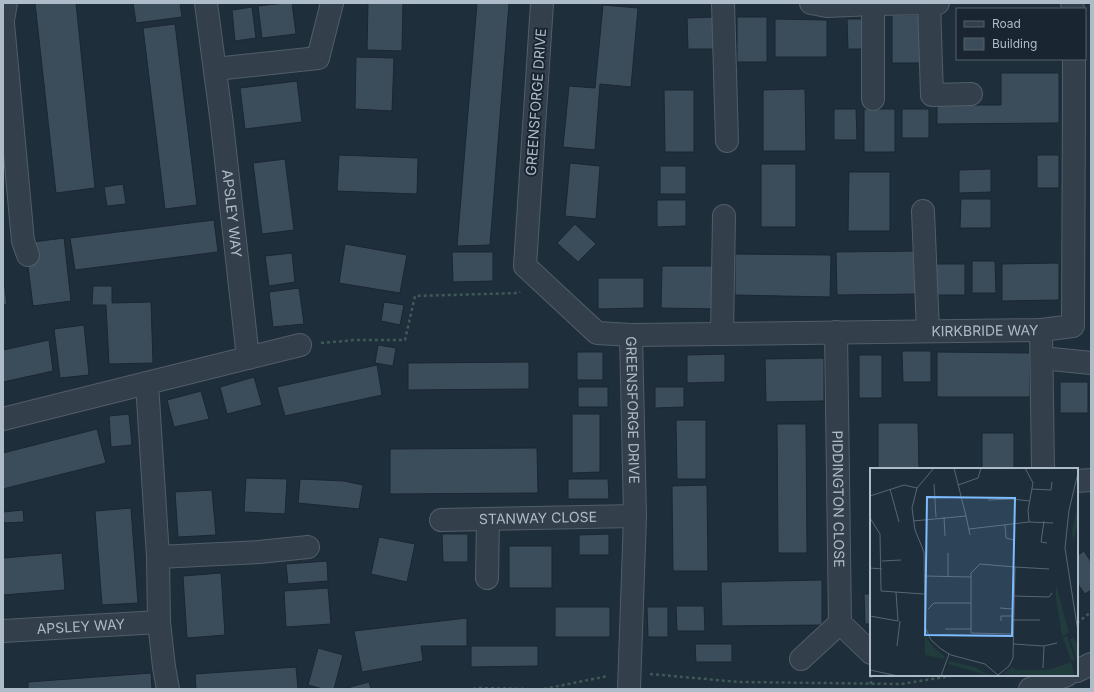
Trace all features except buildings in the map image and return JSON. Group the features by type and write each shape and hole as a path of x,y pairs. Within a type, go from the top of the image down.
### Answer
{"street":[{"path":"3,20 6,3"},
{"name":"APSLEY WAY","path":"206,3 248,358"},
{"path":"215,69 318,58 332,3"},
{"name":"GREENSFORGE DRIVE","path":"542,3 525,266 597,333 631,334 635,516 629,680"},
{"path":"723,3 727,141"},
{"path":"812,3 827,6 938,3"},
{"path":"929,3 932,95 971,94"},
{"path":"873,4 873,99"},
{"path":"3,23 10,155 24,241 28,255"},
{"name":"KIRKBRIDE WAY","path":"631,334 1041,330 1072,326 1074,60"},
{"path":"923,211 928,331"},
{"path":"722,334 724,216"},
{"path":"1041,330 1042,468"},
{"name":"PIDDINGTON CLOSE","path":"836,332 840,623"},
{"path":"3,419 300,345"},
{"path":"1042,358 1089,363"},
{"path":"147,383 158,557 159,622 168,689"},
{"path":"1078,481 1091,480"},
{"name":"STANWAY CLOSE","path":"441,520 635,516"},
{"path":"487,578 488,519"},
{"path":"158,557 259,552 308,547"},
{"name":"APSLEY WAY","path":"3,631 159,622"},
{"path":"801,659 840,623 870,652"},
{"path":"1078,670 1091,664"},
{"path":"1030,689 1064,676"}],"path":[{"path":"300,345 355,340 405,340 415,296 519,293 537,278"},
{"path":"1078,622 1091,612"},
{"path":"871,676 872,684"},
{"path":"544,689 629,680"},
{"path":"473,689 528,689"}]}
